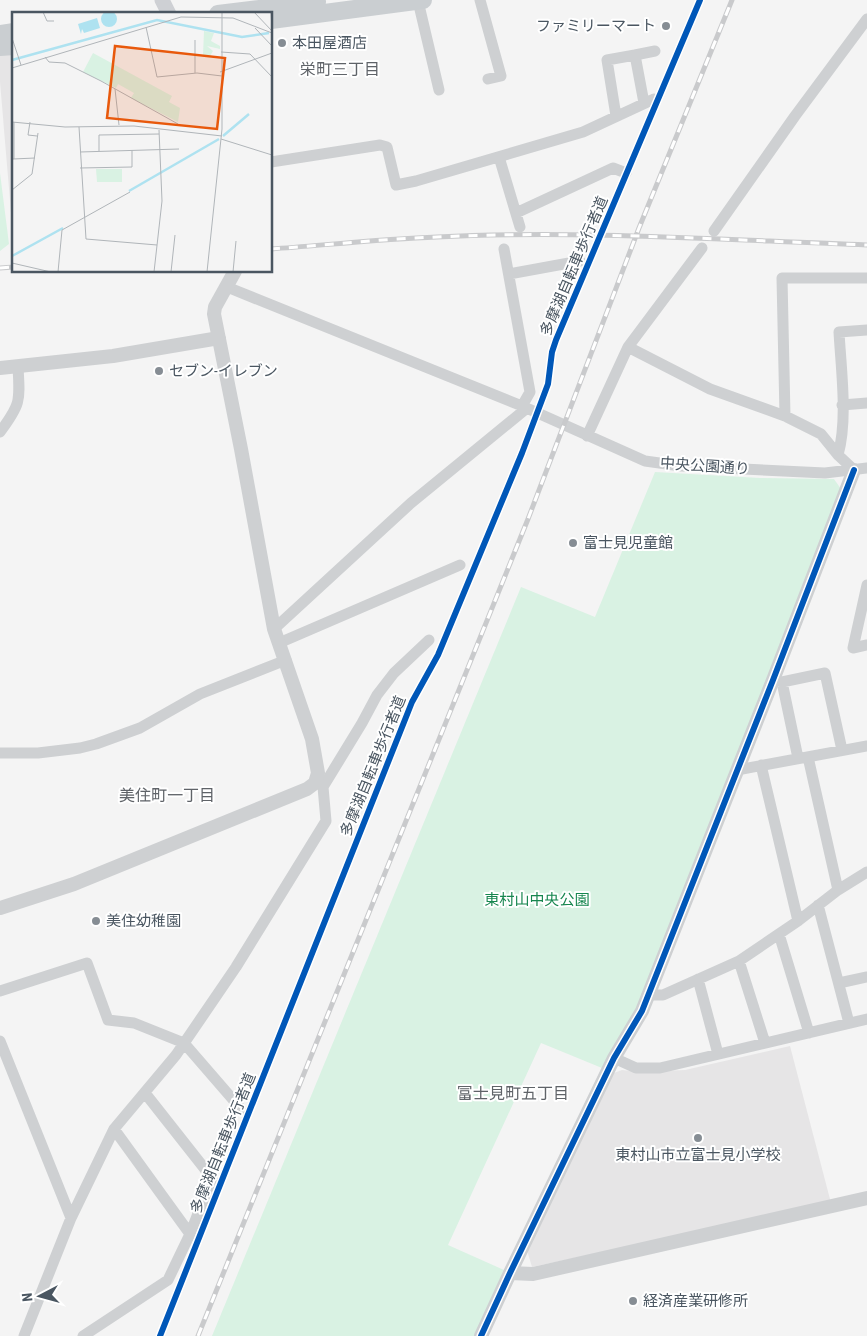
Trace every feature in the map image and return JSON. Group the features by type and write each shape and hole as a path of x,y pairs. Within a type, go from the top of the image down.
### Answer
{"main road":[{"path":"162,0 169,12"},
{"path":"233,12 335,0"},
{"path":"272,20 423,0"}],"street":[{"path":"480,0 501,76 488,79"},
{"path":"418,1 439,90"},
{"path":"714,231 795,116 867,19"},
{"path":"616,116 607,60 655,51"},
{"path":"272,162 380,145 387,147 396,185 499,157 583,132 649,101 635,55"},
{"path":"499,157 520,227"},
{"path":"516,213 613,168 626,173"},
{"path":"587,436 628,347 702,248"},
{"path":"274,629 411,503 529,409 530,392 504,249"},
{"path":"509,274 580,261"},
{"path":"24,1336 71,1218 114,1129 184,1043 236,967 326,821 312,738 274,629 214,314 215,307 234,272"},
{"path":"785,416 782,278 867,278"},
{"name":"中央公園通り","path":"227,286 529,409 645,461 681,466 825,473 860,469"},
{"path":"838,455 842,443 839,332 867,330"},
{"path":"0,368 113,356 219,338"},
{"path":"481,1336 614,1058 642,1011 737,770 777,681 860,469 838,455 821,434 785,416 710,389 628,347"},
{"path":"0,432 13,415 18,404 18,367"},
{"path":"842,405 867,403"},
{"path":"279,643 460,565"},
{"path":"867,585 853,648 867,645"},
{"path":"0,908 74,884 307,789 315,783 320,783 362,722 377,695 394,673 429,640"},
{"path":"0,752 38,753 70,750 96,744 140,728 200,694 286,660"},
{"path":"777,681 825,673 842,750"},
{"path":"777,681 803,758 838,890"},
{"path":"737,770 867,746"},
{"path":"761,765 798,920"},
{"path":"648,995 663,994 739,961 838,890 867,872"},
{"path":"818,905 849,1023"},
{"path":"779,934 809,1033"},
{"path":"739,961 765,1043"},
{"path":"0,991 87,963 108,1020 134,1022 184,1043 242,1110"},
{"path":"839,983 867,977"},
{"path":"698,979 718,1054"},
{"path":"614,1058 636,1068 660,1068 867,1018"},
{"path":"0,1041 71,1218"},
{"path":"83,1336 98,1332 168,1280 190,1234 212,1178 145,1093"},
{"path":"114,1129 190,1234"},
{"path":"510,1273 533,1274 867,1198"}],"shaded area":[{"path":"12,54 12,224 0,82 0,55"},
{"name":"東村山市立富士見小学校","path":"790,1046 831,1203 532,1267 526,1247 614,1073 622,1070 640,1072 685,1070"}],"green space":[{"path":"0,173 9,244 0,251"},
{"name":"東村山中央公園","path":"655,472 760,478 834,479 841,489 634,1017 602,1068 541,1043 448,1245 504,1270 475,1336 212,1336 521,587 595,617"}],"railway":[{"path":"198,1336 528,519 639,228 732,0"},
{"path":"272,249 416,238 491,235 652,236 867,245"},
{"path":"0,268 12,267"}],"cycle path":[{"name":"多摩湖自転車歩行者道","path":"160,1336 412,702 438,655 522,453 548,384 552,352 556,340 700,0"},
{"path":"481,1336 614,1058 642,1011 854,470"}],"place":[{"name":"ファミリーマート","path":"666,26"},
{"name":"本田屋酒店","path":"282,43"},
{"name":"セブン-イレブン","path":"159,371"},
{"name":"富士見児童館","path":"573,543"},
{"name":"美住幼稚園","path":"96,921"},
{"name":"東村山市立富士見小学校","path":"698,1138"},
{"name":"経済産業研修所","path":"633,1301"}],"district":[{"name":"栄町三丁目","path":"340,69"},
{"name":"美住町一丁目","path":"167,795"},
{"name":"富士見町五丁目","path":"513,1093"}]}
